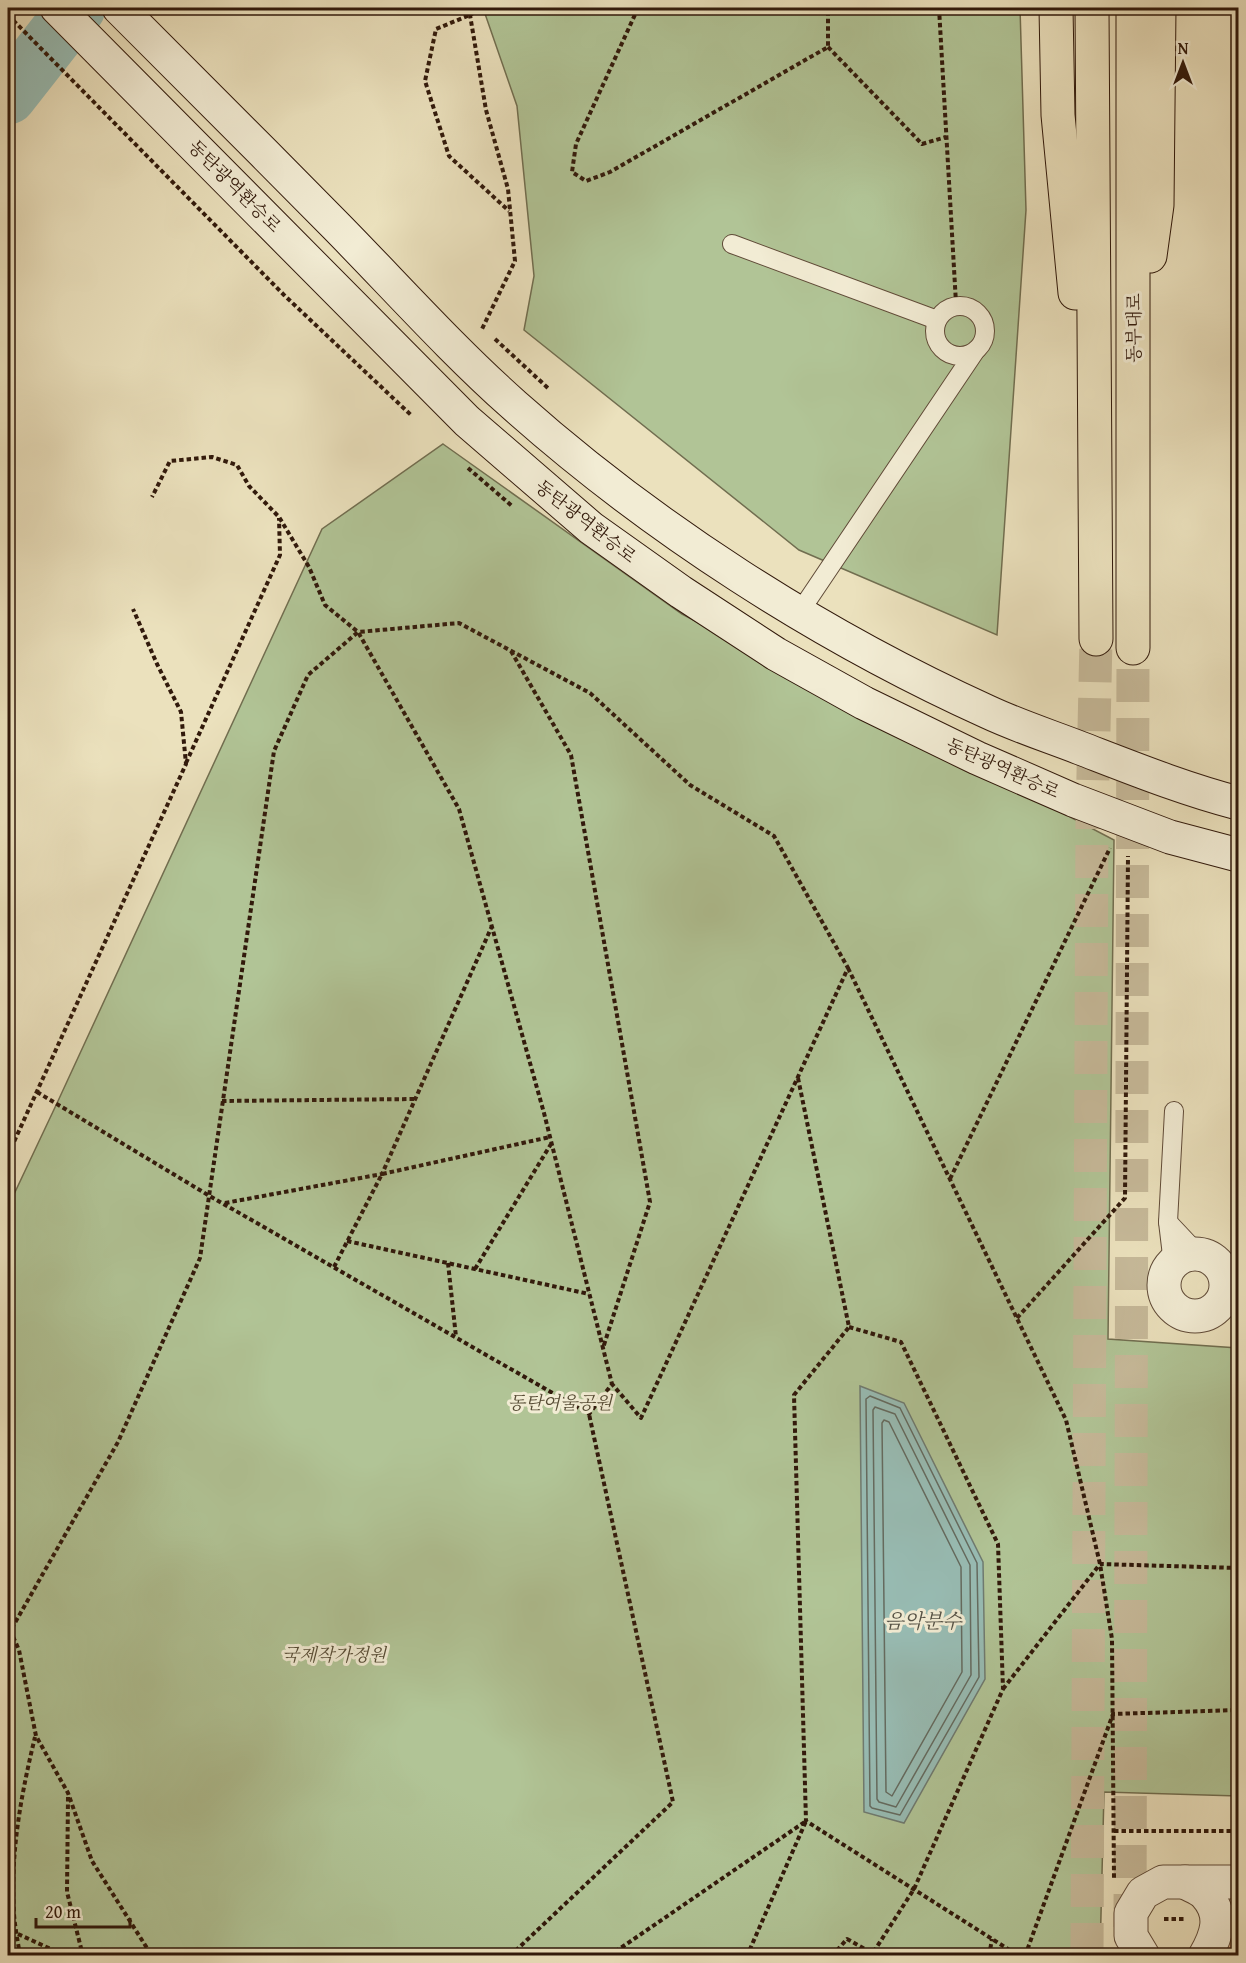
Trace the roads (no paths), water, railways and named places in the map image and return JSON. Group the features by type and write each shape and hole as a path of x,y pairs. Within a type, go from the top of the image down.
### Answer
{"highway":[{"path":"1056,8 1058,115 1095,511"},
{"path":"1092,8 1096,639"},
{"name":"동부대로","path":"1133,8 1133,648"},
{"path":"1133,379 1157,205 1159,8"}],"street":[{"name":"동탄광역환승로","path":"57,8 467,422 574,514 681,592 776,654 864,703 977,759 1073,800 1170,837 1239,855"},
{"path":"119,8 459,353 515,406 596,472 696,547 799,613 867,653 990,713 1150,775 1239,803"},
{"path":"1209,1258 1218,1264 1224,1274 1226,1284 1224,1295 1229,1305 1201,1315 1191,1316 1173,1307 1164,1290 1167,1271 1186,1259 1209,1258"},
{"path":"1143,1956 1131,1936 1131,1913 1143,1893 1162,1882 1239,1882"},
{"path":"1185,1882 1205,1894 1224,1913 1216,1936 1205,1956"}],"lane":[{"path":"732,244 937,320"},
{"path":"799,613 985,337 984,320 972,308 956,306 948,308 937,320 936,337 945,350 952,355 968,355 976,350"},
{"path":"1174,1111 1168,1222 1186,1259"},
{"path":"1168,1222 1186,1259"}],"water":[{"name":"음악분수","path":"860,1386 904,1403 983,1562 985,1679 904,1823 864,1812"}],"waterway":[{"path":"8,96 77,8"}],"tunnel":[{"path":"1087,1956 1092,819 1096,639"},
{"path":"1130,1927 1133,648"}],"park label":[{"name":"동탄여울공원","path":"560,1402"},
{"name":"국제작가정원","path":"334,1654"}]}
